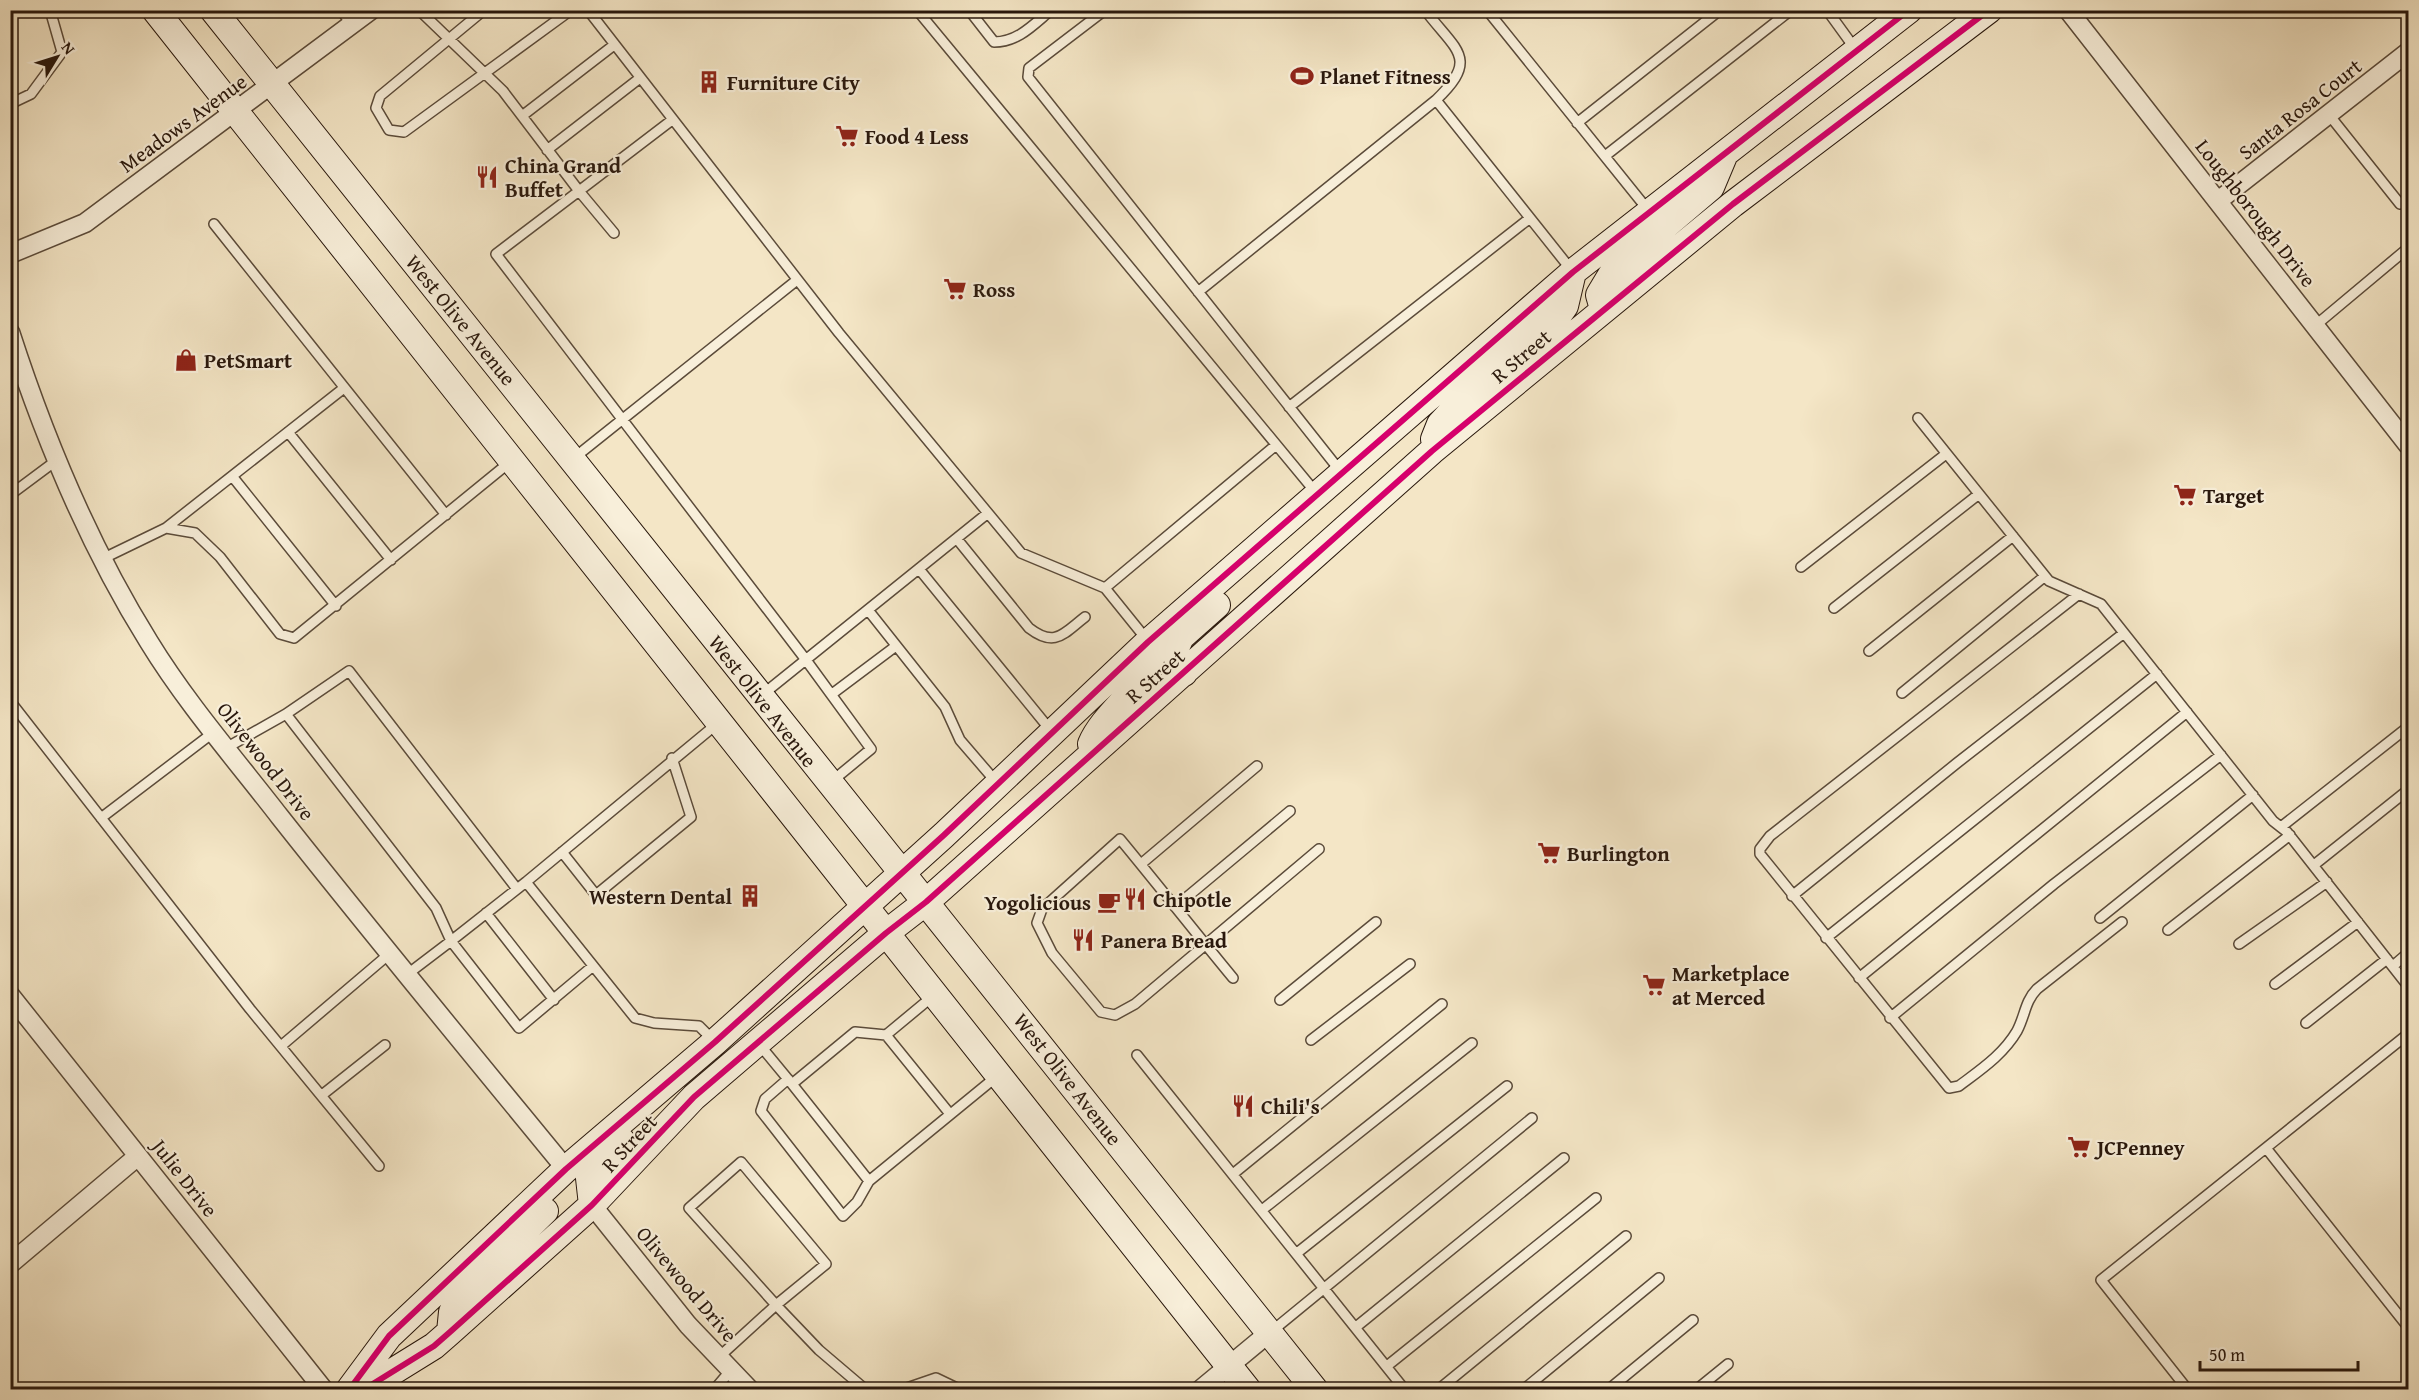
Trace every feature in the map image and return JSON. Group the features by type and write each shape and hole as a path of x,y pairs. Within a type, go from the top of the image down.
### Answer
{"street":[{"path":"155,10 1248,1389"},
{"name":"West Olive Avenue","path":"213,10 829,784 1315,1389"},
{"name":"Meadows Avenue","path":"10,254 85,222 272,85 346,18 371,10"},
{"name":"R Street","path":"349,1389 389,1336 566,1169 715,1041 902,873 1148,642 1319,496 1573,272 1656,220 1725,153 1909,10"},
{"name":"R Street","path":"363,1389 434,1346 450,1332 592,1206 694,1097 886,933 926,902 1432,451 1603,309 1778,169 1989,10"},
{"name":"Loughborough Drive","path":"2068,10 2409,445"},
{"name":"Santa Rosa Court","path":"2218,201 2330,116 2409,52"},
{"path":"1603,309 1599,295 1611,275 1656,220"},
{"path":"1432,451 1440,424 1454,409 1555,320 1564,306 1573,272"},
{"name":"Olivewood Drive","path":"10,332 57,460 102,558 150,644 226,748 388,955 566,1169"},
{"path":"1184,673 1174,652 1181,637 1286,542 1297,514"},
{"path":"1089,756 1096,732 1147,672 1152,657 1148,642"},
{"name":"Julie Drive","path":"10,995 324,1389"},
{"path":"592,1206 589,1178 600,1163 652,1110 663,1086"},
{"path":"10,1264 138,1156"},
{"path":"450,1332 452,1312 462,1292 547,1209 566,1169"},
{"name":"Olivewood Drive","path":"592,1206 688,1325 750,1389"},
{"path":"1200,1389 1270,1332"}],"lane":[{"path":"10,14 15,10"},
{"path":"10,104 32,94 62,51 50,10"},
{"path":"419,10 484,75 503,90 547,150 614,233"},
{"path":"484,10 380,96 376,108 389,130 404,132 571,10"},
{"path":"588,10 797,280 1021,553 1104,588 1148,642"},
{"path":"917,10 1319,496"},
{"path":"969,10 994,42 1007,42 1023,33 1051,10"},
{"path":"1104,10 1029,68 1028,77 1343,474"},
{"path":"1198,292 1454,83 1461,72 1461,56 1425,10"},
{"path":"1487,10 1656,220"},
{"path":"1577,123 1720,10"},
{"path":"1605,156 1791,10"},
{"path":"1827,10 1856,50"},
{"path":"522,117 614,45"},
{"path":"547,150 640,78"},
{"path":"1436,100 1573,272"},
{"path":"2330,116 2400,204"},
{"path":"672,120 496,254 807,660 871,749 829,784"},
{"path":"1289,407 1530,218"},
{"path":"214,224 446,515"},
{"path":"2316,325 2409,248"},
{"path":"572,460 621,418 797,280"},
{"path":"102,558 166,528 344,388"},
{"path":"1918,418 2049,581 2101,604 2253,795 2290,835 2409,986"},
{"path":"288,432 391,560"},
{"path":"1104,588 1276,445"},
{"path":"1802,567 1946,454"},
{"path":"10,495 57,460"},
{"path":"166,528 195,533 220,557 280,634 294,638 512,460"},
{"path":"232,476 336,606"},
{"path":"1834,608 1979,494"},
{"path":"760,697 988,513"},
{"path":"1869,651 2013,536"},
{"path":"957,539 1029,628 1043,638 1058,638 1085,617"},
{"path":"919,569 1052,732"},
{"path":"1902,693 2045,576"},
{"path":"2079,594 1764,843 1760,854 1890,1018 1949,1088 1959,1086 2008,1045 2018,1028 2029,998 2037,989 2122,922"},
{"path":"868,610 945,707 960,740 998,784"},
{"path":"1792,896 2124,633"},
{"path":"832,694 896,646"},
{"path":"226,748 286,714 350,671 517,889"},
{"path":"1826,938 2157,674"},
{"path":"10,701 281,1046 379,1166"},
{"path":"1859,978 2187,712"},
{"path":"286,714 436,908 451,941 519,1028 593,966"},
{"path":"405,976 526,882 672,758 719,722"},
{"path":"2281,827 2409,727"},
{"path":"101,818 214,732"},
{"path":"1890,1018 2054,884 2221,755"},
{"path":"562,852 596,895 691,818 672,758"},
{"path":"1141,864 1257,766"},
{"path":"2314,865 2409,790"},
{"path":"2100,918 2253,795"},
{"path":"1175,907 1290,811"},
{"path":"2168,930 2290,835"},
{"path":"1233,978 1206,945 1175,907 1141,864 1120,839 1042,909 1037,923 1052,953 1101,1012 1115,1015 1135,1004 1206,945 1319,849"},
{"path":"526,882 635,1018 654,1023 699,1026 715,1041"},
{"path":"2239,944 2327,882"},
{"path":"486,913 554,1000"},
{"path":"1280,999 1376,922"},
{"path":"2275,984 2358,922"},
{"path":"2306,1023 2390,962 2409,953"},
{"path":"281,1046 388,955"},
{"path":"1311,1040 1410,964"},
{"path":"935,995 886,1035 855,1032 765,1099 761,1111 843,1216 857,1202 869,1181 999,1074"},
{"path":"1233,1174 1442,1004"},
{"path":"2187,1389 2101,1280 2409,1034"},
{"path":"886,1035 950,1114"},
{"path":"758,1043 869,1181"},
{"path":"1262,1210 1472,1043"},
{"path":"322,1095 386,1045"},
{"path":"1137,1055 1405,1389"},
{"path":"1297,1253 1507,1086"},
{"path":"1270,1332 1532,1118"},
{"path":"2266,1149 2409,1327"},
{"path":"1356,1327 1564,1158"},
{"path":"714,1389 725,1363 776,1305 826,1264 741,1162 689,1208 776,1305 819,1350 866,1389"},
{"path":"1387,1366 1596,1198"},
{"path":"1438,1389 1626,1236"},
{"path":"1523,1389 1659,1278"},
{"path":"1608,1389 1693,1320"},
{"path":"1696,1389 1728,1364"},
{"path":"901,1389 936,1378 961,1389"}],"cycle path":[{"path":"349,1390 389,1336 566,1169 715,1042 944,835 1148,642 1573,272 1909,10"},
{"path":"363,1390 434,1346 450,1332 592,1205 694,1097 886,933 926,902 1432,451 1733,204 1989,10"}],"place":[{"name":"Planet Fitness","path":"1302,76"},
{"name":"Furniture City","path":"709,82"},
{"name":"Food 4 Less","path":"847,136"},
{"name":"China Grand Buffet","path":"487,177"},
{"name":"Ross","path":"955,289"},
{"name":"PetSmart","path":"186,360"},
{"name":"Target","path":"2185,495"},
{"name":"Burlington","path":"1549,853"},
{"name":"Western Dental","path":"750,896"},
{"name":"Chipotle","path":"1135,899"},
{"name":"Yogolicious","path":"1109,902"},
{"name":"Panera Bread","path":"1083,940"},
{"name":"Marketplace at Merced","path":"1654,985"},
{"name":"Chili's","path":"1243,1106"},
{"name":"JCPenney","path":"2079,1147"}]}
